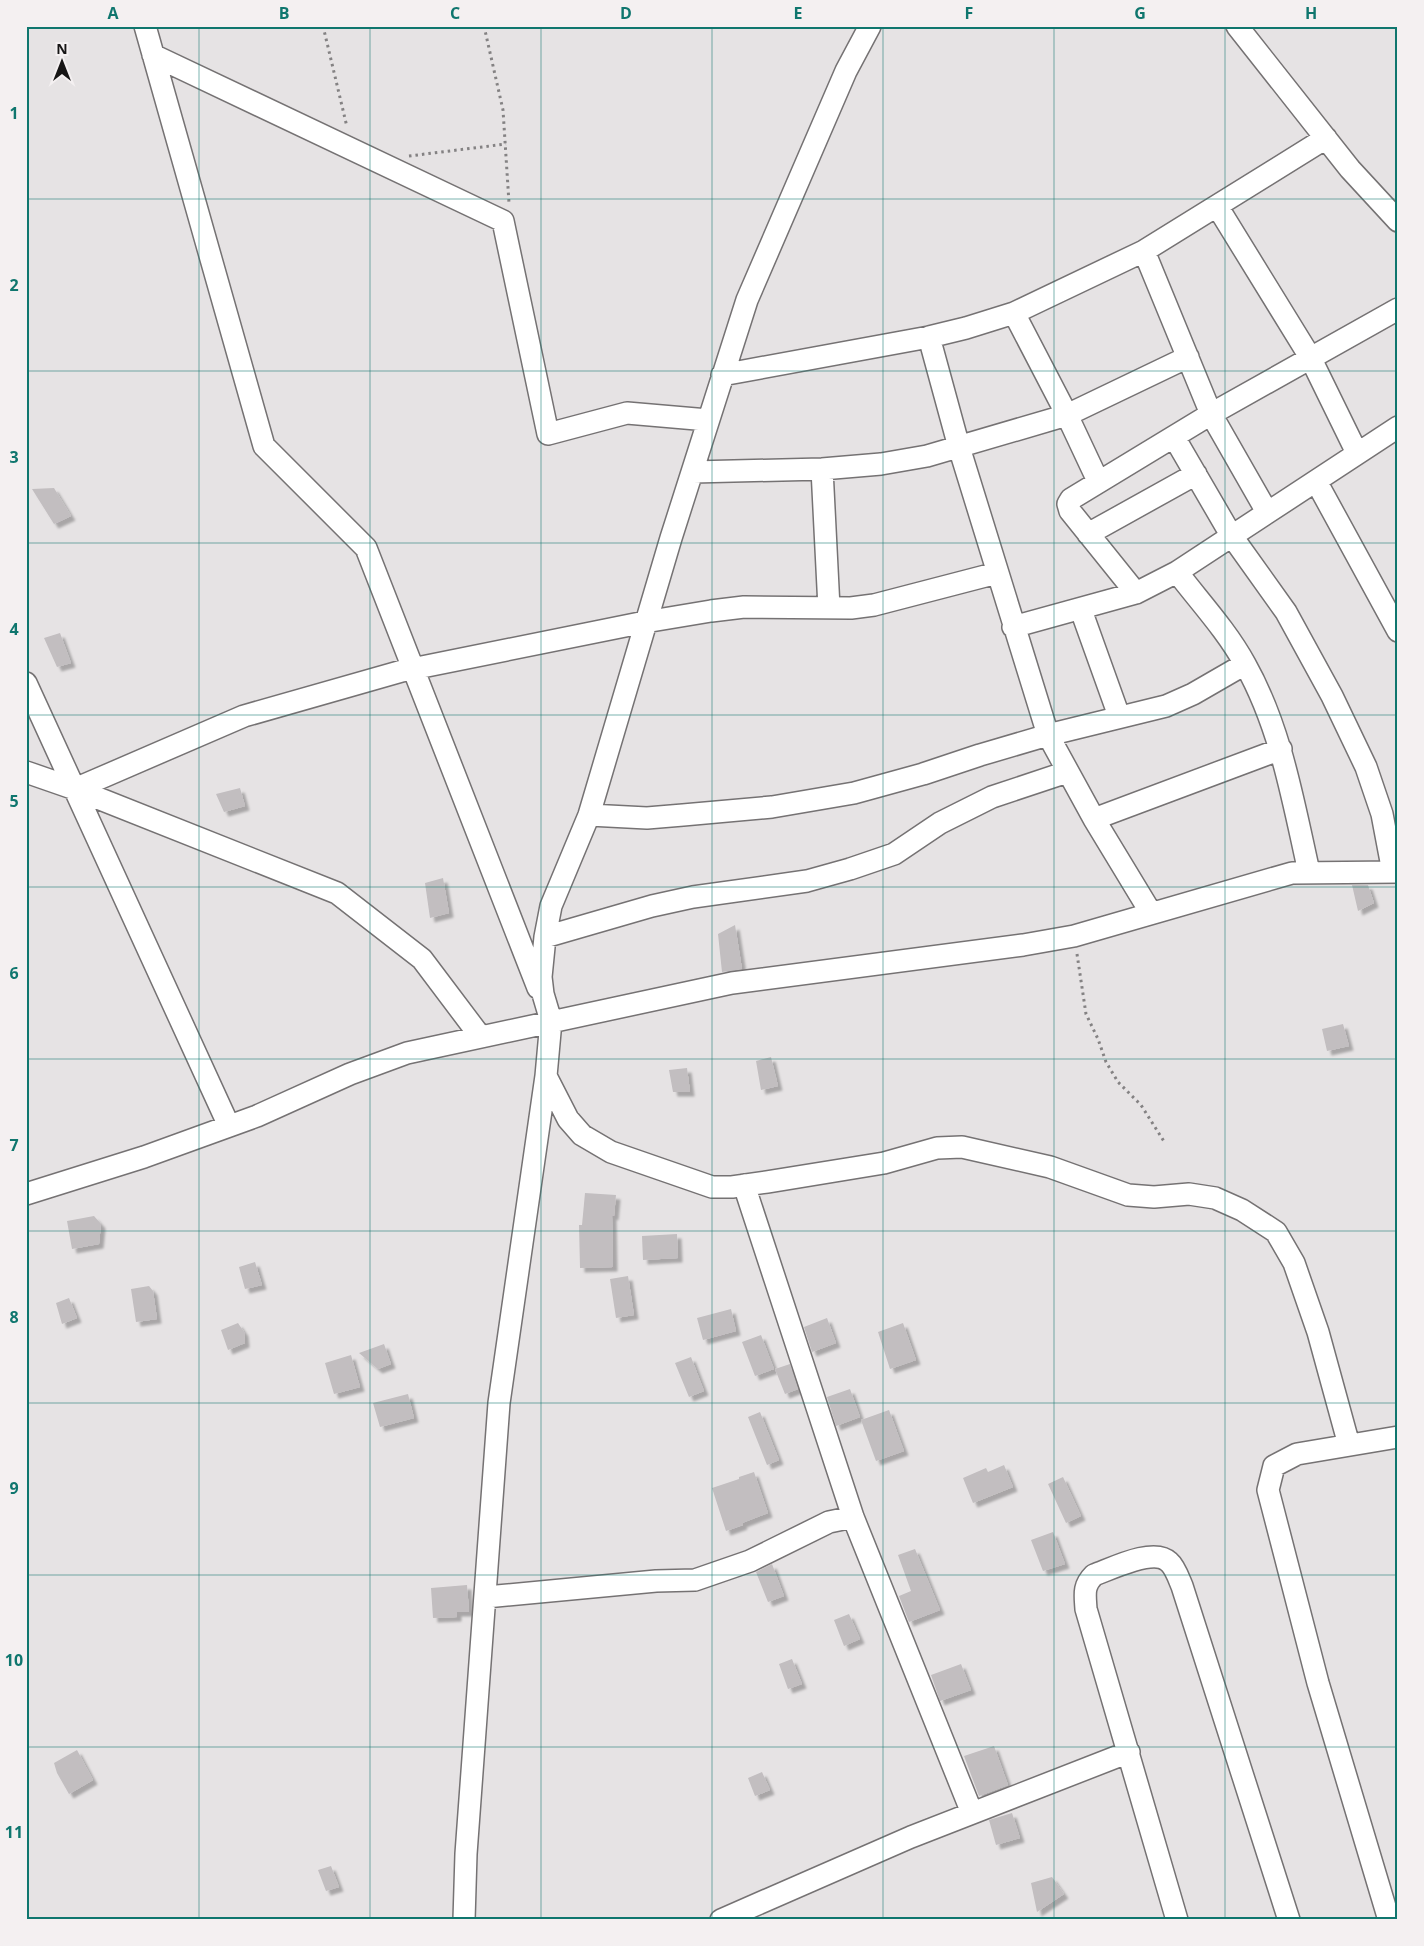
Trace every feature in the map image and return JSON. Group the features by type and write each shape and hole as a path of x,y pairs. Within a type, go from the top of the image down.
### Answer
{"street":[{"path":"145,26 264,446 366,548 509,918 551,1021"},
{"path":"464,1920 466,1854 499,1403 546,1076 551,1021 543,994 541,977 544,937 551,906 589,815 670,538 693,472 747,300 846,71 870,26"},
{"path":"1237,26 1350,168 1398,221"},
{"path":"153,55 503,221 548,434 627,412 708,420"},
{"path":"722,375 929,337 1014,313 1144,251 1326,138"},
{"path":"1217,206 1310,357 1357,453"},
{"path":"1144,251 1211,414 1267,512"},
{"path":"1136,593 1070,511 1068,504 1077,494 1211,414 1398,308"},
{"path":"1014,313 1067,415 1098,481"},
{"path":"929,337 959,448 1048,735 1094,819 1151,913"},
{"path":"693,472 822,469 881,464 927,456 1067,415 1188,357"},
{"path":"1013,627 1081,610 1136,593 1177,572 1398,427"},
{"path":"26,1194 144,1158 257,1116 376,1063 407,1053 732,983 1023,945 1074,936 1274,876 1310,872 1395,872 1382,814 1366,767 1332,696 1286,612 1231,535 1174,437"},
{"path":"822,469 830,608"},
{"path":"1088,534 1196,474"},
{"path":"1316,481 1396,625"},
{"path":"1177,572 1224,632 1245,664 1281,749 1310,872"},
{"path":"75,789 244,716 413,669 645,622 744,607 851,608 874,605 997,573"},
{"path":"1081,610 1119,716"},
{"path":"589,815 647,818 772,808 863,790 923,774 1048,735 1119,716 1166,706 1193,694 1245,664"},
{"path":"26,684 230,1126"},
{"path":"1094,819 1281,749"},
{"path":"26,772 75,789 337,893 422,959 480,1036"},
{"path":"544,937 660,904 693,897 807,882 850,869 894,854 940,823 992,798 1067,772"},
{"path":"546,1076 573,1125 582,1135 611,1152 712,1187 744,1185 884,1163 937,1148 962,1147 1050,1168 1128,1195 1189,1194 1215,1198 1242,1210 1276,1232 1294,1264 1318,1332 1349,1445"},
{"path":"744,1185 853,1518 972,1813"},
{"path":"1389,1920 1318,1683 1268,1490 1274,1466 1297,1454 1398,1437"},
{"path":"486,1597 656,1581 695,1580 750,1562 829,1522 853,1518"},
{"path":"1177,1920 1086,1609 1085,1588 1088,1581 1094,1575 1144,1557 1159,1557 1169,1562 1182,1586 1289,1920"},
{"path":"721,1920 911,1837 1129,1752"}],"path":[{"path":"323,26 352,150"},
{"path":"484,26 504,110 510,211 503,221"},
{"path":"374,160 506,144"},
{"path":"1074,936 1086,1014 1106,1062 1118,1082 1141,1105 1165,1143"}],"building":[{"path":"54,488 71,516 54,524 32,489"},
{"path":"60,633 71,663 57,667 44,638"},
{"path":"240,788 245,806 224,812 216,794"},
{"path":"443,878 449,913 430,918 425,883"},
{"path":"1352,885 1368,885 1374,903 1358,911"},
{"path":"735,925 742,969 722,972 718,934"},
{"path":"1343,1024 1349,1046 1327,1051 1322,1029"},
{"path":"771,1057 778,1086 761,1090 756,1061"},
{"path":"687,1068 690,1092 673,1092 669,1070"},
{"path":"585,1193 616,1195 614,1216 612,1215 613,1267 580,1268 579,1225 582,1225"},
{"path":"94,1216 101,1224 99,1244 72,1249 67,1221"},
{"path":"677,1234 678,1258 643,1260 642,1236"},
{"path":"255,1262 262,1285 245,1289 239,1267"},
{"path":"628,1276 634,1315 616,1318 610,1279"},
{"path":"149,1286 153,1291 157,1319 136,1322 131,1289"},
{"path":"69,1298 77,1318 62,1324 56,1303"},
{"path":"731,1309 736,1331 703,1340 697,1318"},
{"path":"827,1318 836,1343 812,1352 804,1327"},
{"path":"238,1323 244,1332 245,1343 228,1350 221,1330"},
{"path":"903,1323 916,1360 890,1369 878,1332"},
{"path":"761,1335 774,1369 755,1376 742,1342"},
{"path":"384,1344 391,1364 378,1369 359,1353"},
{"path":"351,1355 360,1387 334,1394 325,1363"},
{"path":"691,1357 704,1391 689,1397 675,1363"},
{"path":"790,1364 798,1389 785,1394 775,1369"},
{"path":"850,1389 860,1417 836,1426 827,1397"},
{"path":"408,1394 414,1418 380,1427 373,1403"},
{"path":"889,1410 904,1451 876,1461 861,1420"},
{"path":"760,1412 779,1460 767,1465 748,1417"},
{"path":"1004,1465 1013,1487 973,1503 963,1478 986,1468 988,1472"},
{"path":"754,1472 768,1513 726,1531 712,1488"},
{"path":"1063,1477 1081,1516 1066,1523 1048,1484"},
{"path":"1053,1532 1065,1564 1043,1571 1031,1540"},
{"path":"915,1549 940,1610 909,1622 899,1596 911,1591 898,1555"},
{"path":"772,1564 784,1596 768,1602 756,1572"},
{"path":"467,1585 469,1612 457,1612 457,1617 433,1618 431,1588"},
{"path":"849,1614 860,1639 844,1646 834,1620"},
{"path":"792,1659 802,1684 788,1689 779,1664"},
{"path":"961,1664 971,1690 940,1701 931,1675"},
{"path":"994,1746 1008,1785 979,1796 964,1756"},
{"path":"77,1750 93,1780 69,1794 57,1773 54,1763"},
{"path":"762,1772 770,1790 755,1796 748,1778"},
{"path":"1012,1813 1020,1838 996,1845 989,1820"},
{"path":"331,1866 339,1887 326,1891 318,1870"},
{"path":"1052,1877 1064,1894 1037,1912 1031,1883"}]}
